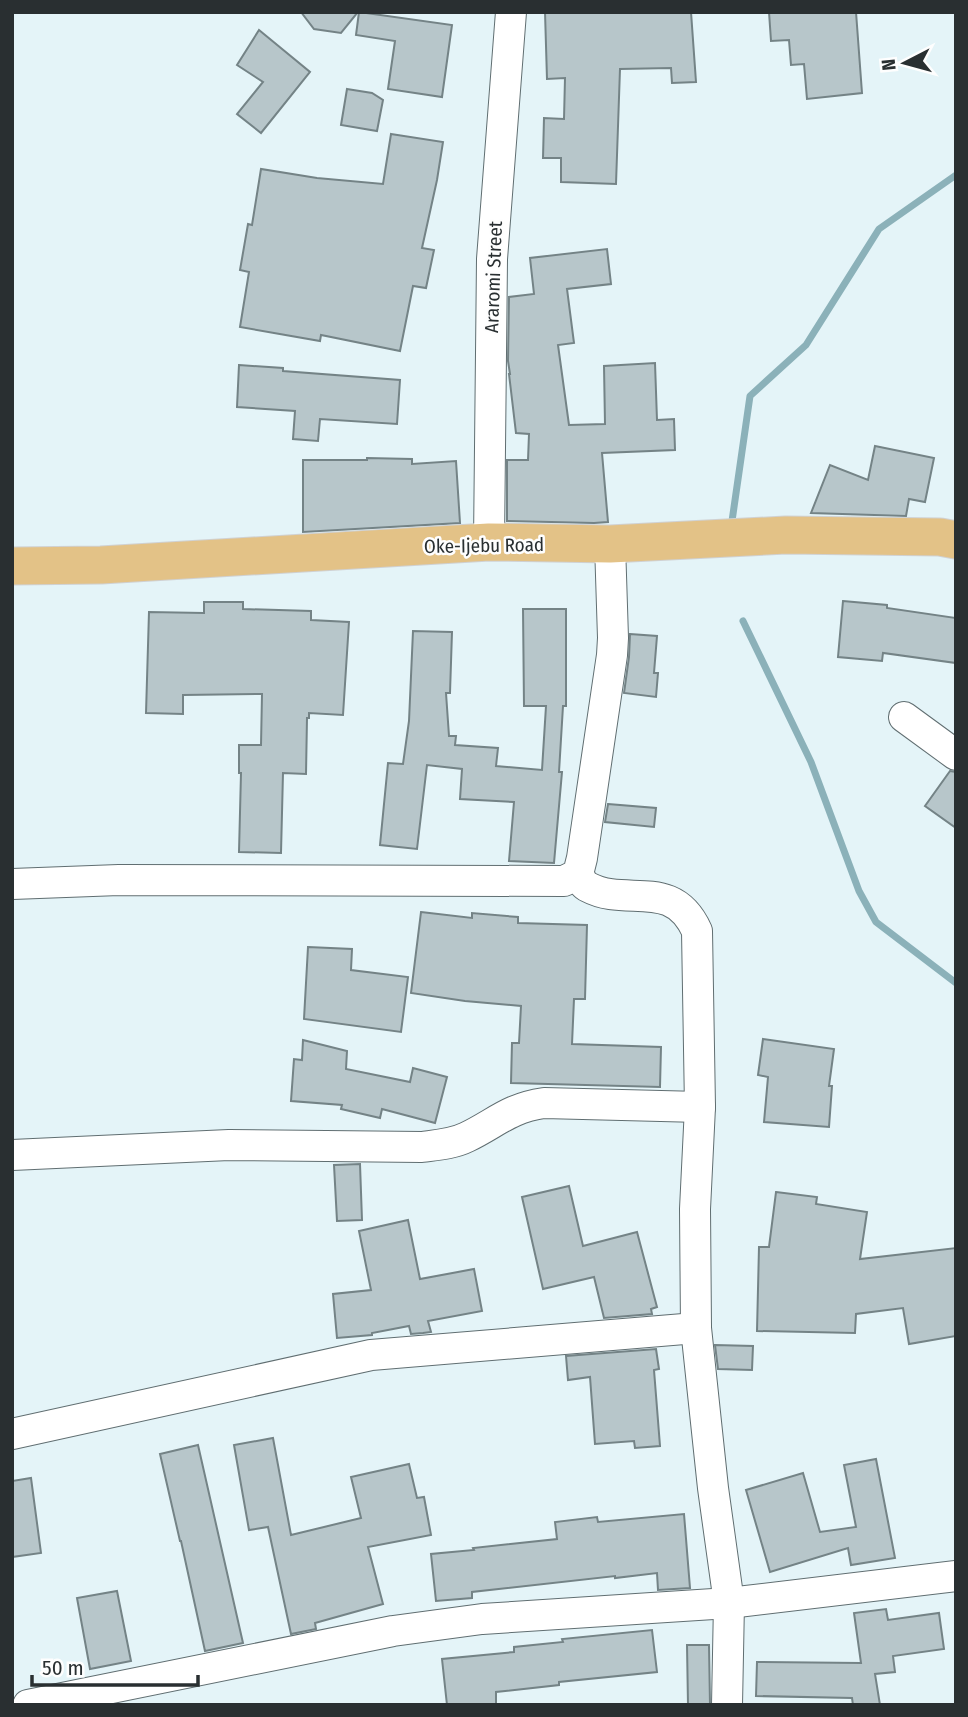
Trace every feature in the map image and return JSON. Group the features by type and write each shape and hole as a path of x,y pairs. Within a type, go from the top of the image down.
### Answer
{"main road":[{"name":"Oke-Ijebu Road","path":"12,566 101,565 489,542 610,544 786,535 940,537 956,540"}],"street":[{"name":"Araromi Street","path":"489,542 492,259 511,12"},
{"path":"610,544 614,638 578,874 586,886 611,894 656,896 680,907 692,919 697,931 700,1107 695,1209 696,1328 713,1488 729,1603 727,1705"},
{"path":"904,717 956,755"},
{"path":"12,884 119,880 564,881 578,874"},
{"path":"12,1155 229,1145 422,1147 466,1138 524,1105 544,1103 700,1107"},
{"path":"12,1434 371,1355 696,1328"},
{"path":"28,1705 393,1631 482,1619 729,1603 956,1576"}],"building":[{"path":"301,12 358,12 341,33 314,29"},
{"path":"359,12 452,25 442,97 388,89 395,41 356,35"},
{"path":"545,12 691,12 696,82 672,83 671,68 620,69 616,184 561,182 561,158 543,158 544,118 564,119 565,78 547,79"},
{"path":"769,12 856,12 862,93 807,99 804,64 791,65 789,40 771,41"},
{"path":"259,30 310,72 261,133 237,114 263,82 237,65"},
{"path":"347,89 372,93 383,100 377,131 341,125"},
{"path":"391,134 443,142 422,248 434,250 426,288 413,286 400,351 321,335 320,341 240,327 249,272 240,270 248,224 252,225 261,169 383,184"},
{"path":"607,249 611,284 567,289 574,343 558,345 569,425 605,424 604,366 655,363 657,420 674,419 675,450 602,453 608,522 507,521 507,460 528,460 529,434 516,433 508,361 509,297 534,294 530,258"},
{"path":"239,365 400,380 397,424 320,419 318,441 293,439 295,411 237,407"},
{"path":"875,446 934,458 925,502 909,499 906,516 811,513 830,465 868,480"},
{"path":"412,459 412,464 456,461 460,523 303,532 303,460"},
{"path":"843,601 887,605 887,608 956,618 956,663 883,653 882,661 838,657"},
{"path":"204,602 243,602 243,609 311,611 311,620 349,622 343,715 309,713 306,774 283,773 281,853 239,852 239,745 261,745 262,694 183,695 183,714 146,713 149,612 204,613"},
{"path":"523,609 566,609 566,706 563,706 559,772 562,772 554,863 509,861 514,802 460,799 462,769 427,765 417,849 380,845 388,763 403,764 409,721 413,631 452,632 450,693 446,693 449,736 456,736 455,745 498,748 496,766 542,770 546,706 524,706"},
{"path":"630,634 657,636 654,673 658,673 656,697 624,693"},
{"path":"950,771 956,772 956,828 925,806"},
{"path":"608,804 656,808 654,827 605,822"},
{"path":"421,912 472,918 472,913 518,917 518,923 587,925 585,999 574,999 572,1044 661,1047 660,1087 511,1083 512,1043 519,1043 521,1006 411,993"},
{"path":"308,947 352,949 351,970 408,977 401,1032 304,1019"},
{"path":"763,1039 834,1049 829,1086 832,1086 829,1127 764,1122 768,1077 758,1075"},
{"path":"303,1040 347,1051 346,1069 410,1082 413,1068 447,1077 435,1123 382,1109 380,1118 341,1109 342,1105 291,1101 294,1059 302,1060"},
{"path":"360,1164 362,1220 337,1221 334,1165"},
{"path":"569,1186 583,1246 637,1232 657,1307 651,1309 652,1314 604,1318 594,1277 543,1289 522,1197"},
{"path":"776,1192 817,1197 816,1204 867,1212 860,1259 956,1248 956,1336 909,1344 903,1308 856,1314 855,1333 757,1331 759,1247 769,1247"},
{"path":"408,1220 420,1279 474,1269 482,1311 428,1321 431,1332 411,1334 409,1326 372,1335 337,1338 333,1294 371,1290 359,1231"},
{"path":"715,1345 753,1346 752,1370 718,1369"},
{"path":"656,1349 659,1369 654,1370 660,1446 635,1448 634,1441 595,1444 590,1377 568,1380 566,1356"},
{"path":"273,1438 291,1535 361,1518 351,1477 409,1464 417,1498 424,1497 431,1535 368,1547 383,1604 315,1623 316,1629 291,1634 268,1527 249,1530 234,1445"},
{"path":"198,1445 243,1643 205,1651 160,1454"},
{"path":"876,1459 895,1558 851,1565 848,1548 770,1572 746,1490 803,1473 820,1532 856,1527 844,1465"},
{"path":"31,1478 41,1553 12,1557 12,1481"},
{"path":"684,1514 690,1588 658,1590 657,1573 472,1592 472,1598 436,1601 431,1554 557,1539 555,1522 597,1517 598,1522"},
{"path":"117,1591 131,1661 90,1669 77,1598"},
{"path":"886,1609 888,1620 939,1613 944,1649 893,1656 895,1672 875,1674 880,1705 853,1705 852,1698 756,1696 757,1662 861,1663 854,1613"},
{"path":"652,1630 657,1672 559,1682 559,1685 496,1692 496,1705 447,1705 442,1659 514,1652 514,1647 563,1642 562,1639"},
{"path":"687,1645 709,1645 710,1705 688,1705"}],"waterway":[{"path":"731,528 750,396 806,345 879,229 956,175"},
{"path":"743,621 811,762 859,891 876,922 956,983"}]}
